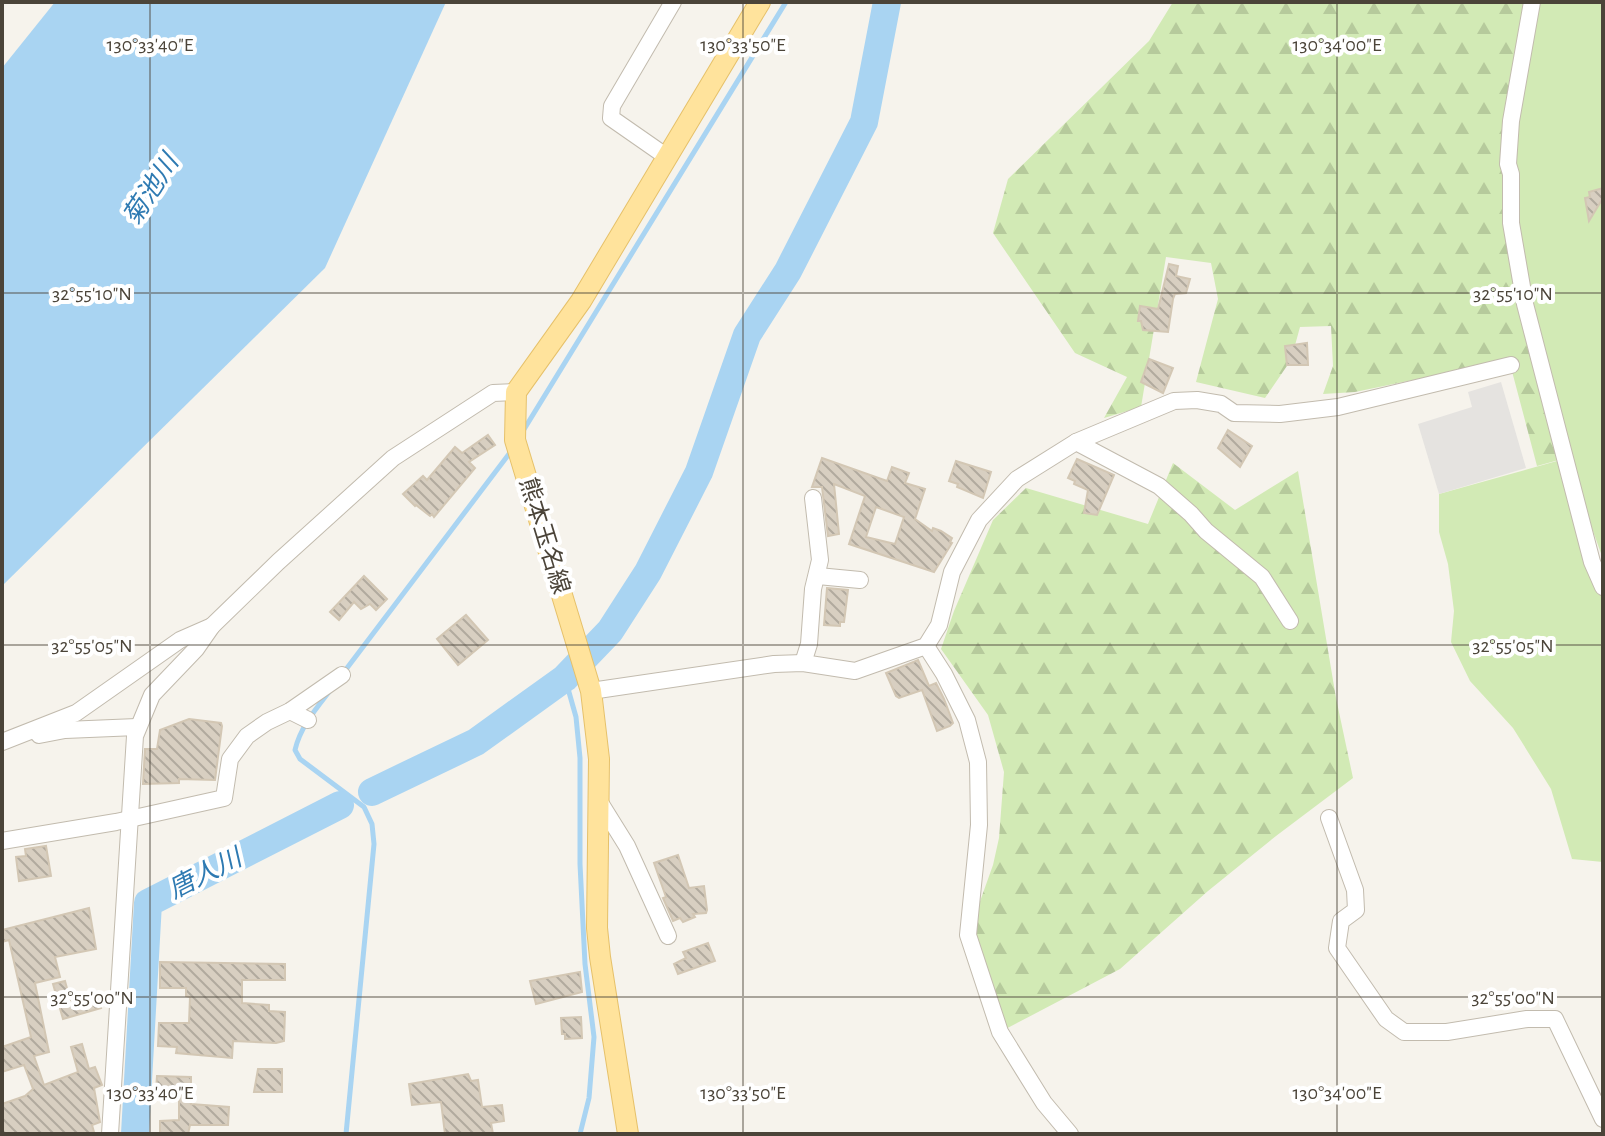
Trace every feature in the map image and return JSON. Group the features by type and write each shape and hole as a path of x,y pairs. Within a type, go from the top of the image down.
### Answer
{"main road":[{"path":"516,392 581,301 760,2"},
{"name":"熊本玉名線","path":"516,392 515,440 589,686 598,734 597,928 628,1134"}],"street":[{"path":"667,157 611,118 612,106 673,2"},
{"path":"1532,2 1511,121 1508,164 1511,174 1511,223 1525,304 1592,562 1603,587"},
{"path":"589,686 774,664 803,663 855,671 926,646 939,625 952,572 979,520 1017,479 1076,442 1174,401 1197,400 1221,404 1234,413 1280,414 1338,407 1511,365"},
{"path":"110,1134 137,727 152,695 196,649 212,626 393,458 493,393 516,392"},
{"path":"1076,442 1159,486 1206,531 1262,577 1290,621"},
{"path":"803,663 809,644 813,589 820,560 813,498"},
{"path":"818,576 860,580"},
{"path":"2,742 76,713 180,640 212,626"},
{"path":"926,646 967,720 978,762 979,825 968,935 1000,1032 1044,1103 1070,1134"},
{"path":"2,841 129,819 224,798 230,759 247,736 342,675"},
{"path":"290,711 308,720"},
{"path":"2,742 65,730 137,727"},
{"path":"599,801 627,846 668,936"},
{"path":"1329,818 1355,890 1356,910 1341,921 1337,948 1386,1019 1404,1032 1414,1033 1447,1032 1527,1019 1555,1019 1603,1119"}],"green space":[{"path":"1173,2 1531,2 1566,458 1537,466 1509,360 1355,392 1323,394 1333,366 1331,326 1300,327 1291,360 1265,398 1196,382 1218,299 1211,263 1166,257 1141,407 1104,418 1127,377 1075,353 993,233 1008,179 1149,41"},
{"path":"1535,2 1603,2 1603,559 1523,336 1509,207 1509,130"},
{"path":"1564,459 1603,585 1603,862 1572,859 1551,789 1513,728 1470,681 1451,642 1454,611 1448,564 1439,532 1439,494"},
{"path":"1173,463 1235,510 1298,471 1336,698 1353,778 1208,891 1120,969 1000,1032 968,935 993,865 999,838 1004,772 988,715 941,649 993,520 1026,488 1148,524"}],"shaded area":[{"path":"1501,382 1526,468 1439,494 1418,424 1472,407 1468,392"}],"water":[{"name":"菊池川","path":"55,2 446,2 325,268 2,586 2,68"}],"building":[{"path":"1603,188 1603,198 1589,221 1585,198 1590,197 1589,192"},
{"path":"1169,264 1178,266 1176,276 1190,279 1186,293 1175,294 1168,332 1143,330 1141,321 1138,321 1140,306 1158,309"},
{"path":"1307,343 1308,365 1287,365 1285,346"},
{"path":"1149,359 1173,368 1163,393 1141,382"},
{"path":"1228,430 1252,446 1240,467 1218,448"},
{"path":"488,435 495,445 469,462 475,468 434,517 415,506 403,494 423,476 427,480 455,447 462,453"},
{"path":"822,458 887,481 892,467 909,473 905,483 925,489 915,519 932,531 933,528 952,538 952,543 934,572 849,544 865,496 834,484 839,534 828,536 822,487 812,487","holes":["876,507 904,517 895,544 866,537"]},
{"path":"1077,459 1114,475 1097,515 1084,513 1088,490 1068,478"},
{"path":"956,461 991,472 983,498 949,481"},
{"path":"364,576 387,599 376,610 370,604 361,609 354,602 339,620 330,612"},
{"path":"827,588 848,590 844,622 840,622 840,626 824,625"},
{"path":"466,615 488,640 458,665 437,639"},
{"path":"918,660 929,686 936,683 953,723 937,731 922,690 899,698 886,673"},
{"path":"189,719 221,723 215,780 179,779 179,783 143,784 145,749 157,749 160,730"},
{"path":"46,846 51,876 19,881 16,857 26,856 25,849"},
{"path":"678,855 689,888 704,886 707,910 706,913 693,914 695,917 683,922 680,918 673,921 654,863"},
{"path":"89,908 96,949 55,957 60,977 35,983 49,1052 34,1056 44,1085 78,1072 71,1047 82,1044 89,1069 95,1067 102,1085 94,1088 100,1122 92,1125 94,1132 87,1134 2,1134 2,1104 25,1096 33,1089 24,1065 2,1072 2,1047 31,1037 9,940 2,942 2,930"},
{"path":"708,943 715,961 678,974 674,964 686,958 683,952"},
{"path":"160,962 285,964 285,980 242,980 242,1003 269,1005 269,1011 285,1012 284,1041 233,1041 232,1058 176,1053 177,1047 158,1046 159,1023 189,1023 190,997 186,996 186,988 160,988"},
{"path":"580,972 582,992 536,1004 530,981"},
{"path":"65,981 71,1003 97,995 101,1008 63,1019 53,984"},
{"path":"581,1017 582,1038 565,1039 561,1018"},
{"path":"258,1069 282,1069 282,1092 254,1092"},
{"path":"468,1074 471,1081 478,1080 482,1107 502,1105 504,1121 491,1123 493,1134 445,1134 441,1102 412,1105 409,1084"},
{"path":"157,1076 191,1077 191,1104 229,1107 228,1125 190,1125 188,1134 160,1134 160,1121 179,1120 179,1097 165,1097 165,1091 156,1090"}],"waterway":[{"path":"523,431 786,2"},
{"path":"372,792 476,742 565,678 610,631 648,572 699,472 747,335 788,271 864,122 887,2"},
{"path":"344,672 512,450"},
{"path":"565,678 576,717 580,758 580,864 585,964 594,1037 589,1098 580,1134"},
{"path":"329,692 304,727 295,750 300,759 364,807 372,824 374,844 346,1134"},
{"name":"唐人川","path":"135,1134 148,903 340,805"}]}
